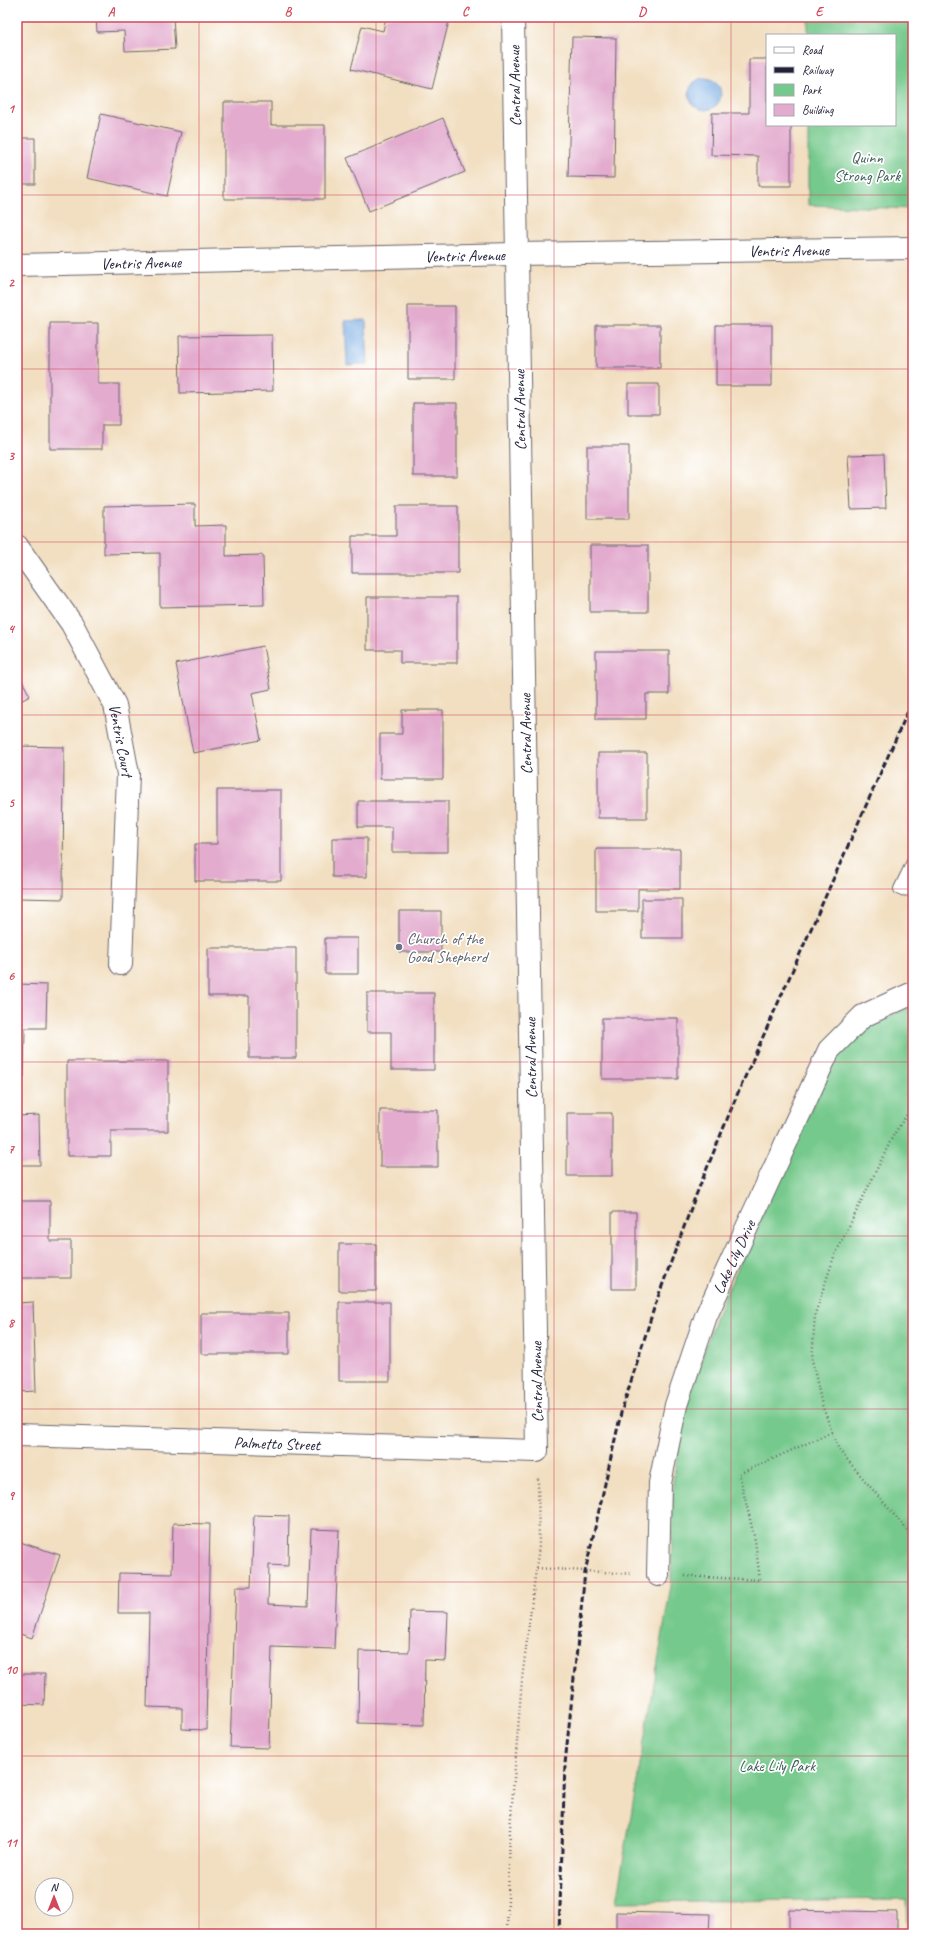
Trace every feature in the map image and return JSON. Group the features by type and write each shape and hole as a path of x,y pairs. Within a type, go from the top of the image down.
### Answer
{"street":[{"name":"Central Avenue","path":"513,17 538,1451"},
{"name":"Ventris Avenue","path":"17,264 913,248"},
{"name":"Ventris Court","path":"17,546 72,624 115,705 128,774 121,964"},
{"name":"Lake Lily Drive","path":"658,1575 660,1483 676,1405 706,1316 829,1050 863,1016 913,992"},
{"name":"Palmetto Street","path":"17,1435 538,1451"}],"lane":[{"path":"913,862 900,889 913,890"}],"path":[{"path":"913,1105 893,1136 834,1258 815,1314 812,1360 822,1405 839,1450 913,1537"},
{"path":"537,1568 760,1580 755,1540 739,1474 832,1432"},
{"path":"507,1934 510,1822 522,1679 539,1546 538,1451"}],"green space":[{"name":"Quinn Strong Park","path":"808,17 913,17 913,209 808,205 808,126 896,126 896,34 808,34"},
{"name":"Lake Lily Park","path":"913,1005 913,1934 907,1934 906,1899 616,1902 671,1586 673,1481 687,1402 717,1313 835,1057 869,1027"}],"water":[{"path":"702,78 708,78 717,82 721,94 717,106 708,110 702,110 693,106 689,97 689,91 693,82"},
{"path":"366,320 368,364 347,365 345,321"}],"building":[{"path":"96,17 173,17 175,49 125,51 124,31 97,32"},
{"path":"386,17 450,17 432,89 351,69 362,26 383,31"},
{"path":"572,37 616,38 614,178 568,177"},
{"path":"749,59 766,59 766,126 791,126 791,186 758,186 758,156 711,155 712,113 749,113"},
{"path":"224,102 271,102 271,125 325,125 325,199 224,199"},
{"path":"101,114 181,132 167,196 87,178"},
{"path":"443,118 465,172 369,211 347,158"},
{"path":"17,138 35,138 35,184 17,184"},
{"path":"408,306 455,306 455,379 408,379"},
{"path":"50,323 98,323 98,384 119,384 119,425 102,425 102,449 50,449"},
{"path":"596,325 660,325 660,368 596,368"},
{"path":"716,325 772,325 772,386 716,386"},
{"path":"272,335 273,391 180,393 179,336"},
{"path":"628,384 659,384 659,414 628,414"},
{"path":"413,403 457,403 457,476 413,476"},
{"path":"587,446 629,446 629,519 587,519"},
{"path":"884,454 886,508 851,509 848,455"},
{"path":"195,504 195,526 226,525 226,556 263,555 264,605 160,607 160,553 104,554 104,506"},
{"path":"396,506 458,506 458,573 352,573 352,536 396,536"},
{"path":"590,545 648,545 648,612 590,612"},
{"path":"367,597 457,597 457,663 400,663 400,650 367,650"},
{"path":"263,646 271,689 252,693 261,740 193,753 176,664"},
{"path":"596,651 669,651 669,694 646,694 646,719 596,719"},
{"path":"17,671 30,696 17,703"},
{"path":"402,710 443,710 443,779 380,779 380,734 402,734"},
{"path":"17,746 64,747 63,899 19,898"},
{"path":"598,753 647,753 647,818 598,818"},
{"path":"217,790 281,790 281,881 195,881 195,844 217,844"},
{"path":"358,801 448,801 448,852 392,852 392,827 358,827"},
{"path":"332,838 367,838 367,877 332,877"},
{"path":"596,849 680,849 680,889 638,889 638,911 596,911"},
{"path":"642,899 682,899 682,938 642,938"},
{"path":"399,911 441,911 441,952 399,952"},
{"path":"325,938 358,938 358,974 325,974"},
{"path":"208,948 296,948 296,1058 249,1058 249,996 208,996"},
{"path":"17,984 47,985 46,1028 25,1028 24,1077 17,1077"},
{"path":"367,993 434,993 434,1070 391,1070 391,1032 367,1032"},
{"path":"602,1018 678,1018 678,1079 602,1079"},
{"path":"67,1061 168,1061 168,1131 111,1131 111,1156 67,1156"},
{"path":"380,1110 438,1110 438,1167 380,1167"},
{"path":"567,1113 612,1113 612,1176 567,1176"},
{"path":"39,1115 40,1165 17,1165 17,1116"},
{"path":"17,1201 50,1201 50,1241 71,1241 71,1278 20,1278 20,1257 17,1257"},
{"path":"612,1212 636,1212 636,1289 612,1289"},
{"path":"339,1244 376,1244 376,1291 339,1291"},
{"path":"33,1302 36,1391 17,1392 17,1303"},
{"path":"339,1302 390,1302 390,1381 339,1381"},
{"path":"201,1313 289,1313 289,1354 201,1354"},
{"path":"254,1515 289,1516 288,1566 269,1565 268,1604 308,1606 311,1529 339,1530 334,1649 272,1647 269,1748 230,1747 236,1587 251,1587"},
{"path":"173,1523 210,1524 206,1730 182,1729 182,1708 147,1707 149,1613 118,1613 119,1573 172,1574"},
{"path":"17,1541 60,1555 32,1638 17,1633"},
{"path":"410,1611 448,1612 446,1661 425,1660 424,1725 358,1723 359,1651 409,1652"},
{"path":"17,1674 45,1674 44,1705 20,1704 19,1769 17,1769"},
{"path":"789,1910 897,1912 897,1934 789,1934"},
{"path":"616,1912 710,1914 709,1934 616,1934"}],"railway":[{"path":"559,1934 565,1764 585,1572 621,1413 655,1305 694,1200 737,1095 913,700"}],"place":[{"name":"Church of the Good Shepherd","path":"399,947"}]}
